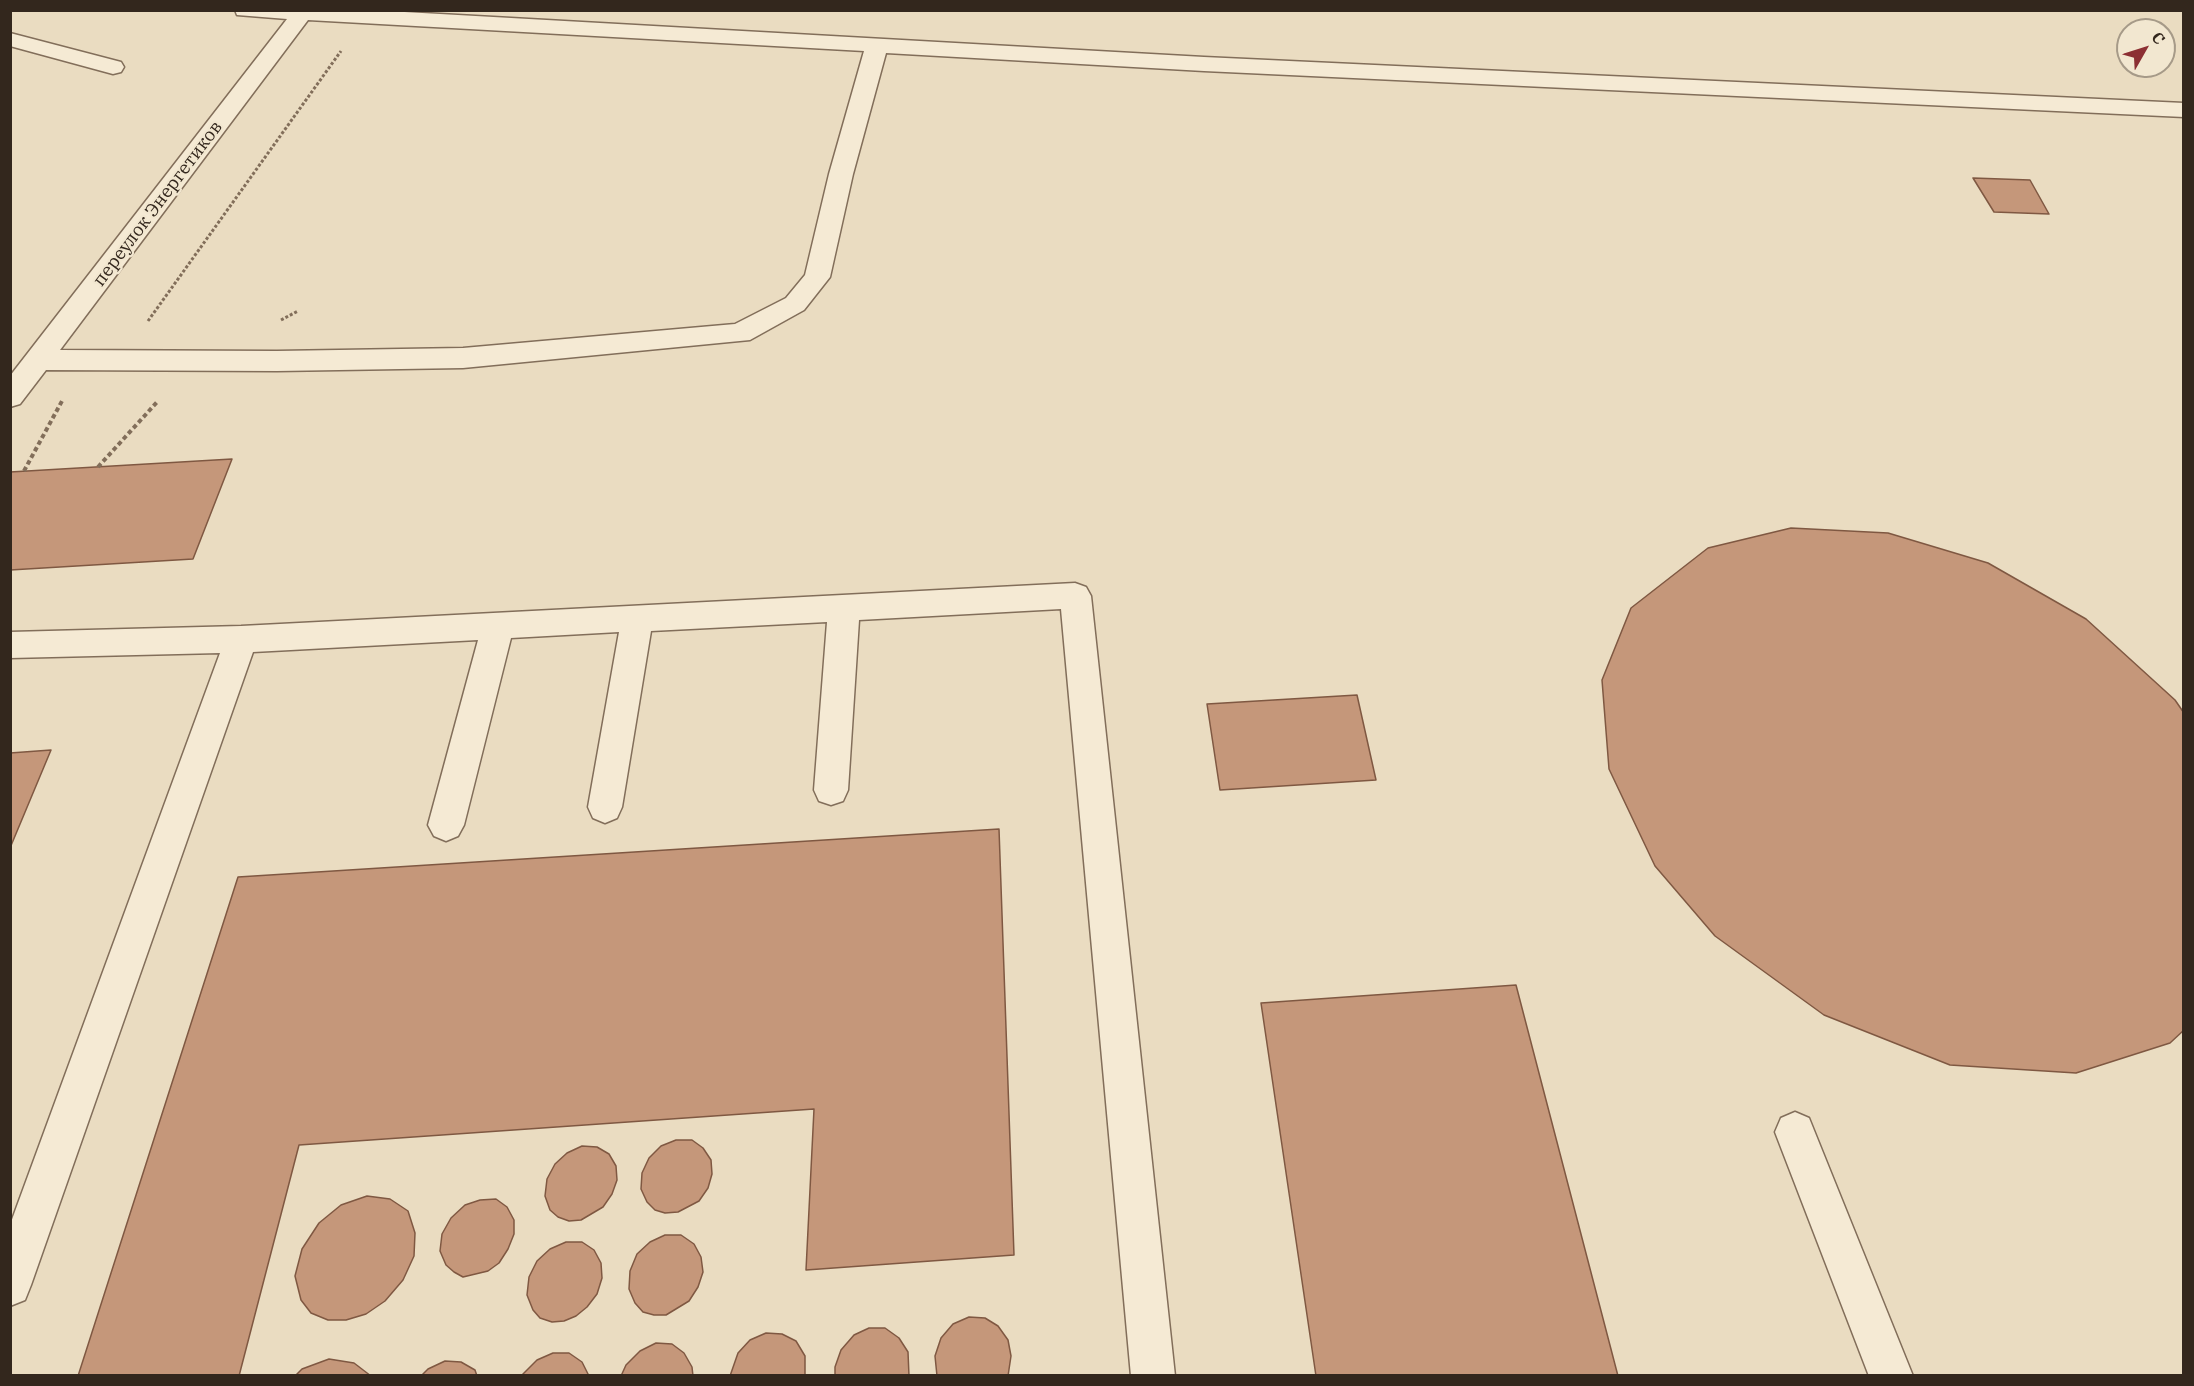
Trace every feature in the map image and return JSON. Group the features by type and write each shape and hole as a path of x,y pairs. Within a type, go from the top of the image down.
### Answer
{"street":[{"path":"245,10 1204,64 2184,110"},
{"name":"переулок Энергетиков","path":"10,397 304,12"},
{"path":"10,39 113,67"},
{"path":"38,360 277,362 463,358 740,333 795,304 817,277 841,174 878,45"},
{"path":"10,645 241,639 1075,596 1153,1376"},
{"path":"831,790 843,608"},
{"path":"605,807 637,619"},
{"path":"446,825 498,626"},
{"path":"10,1285 241,639"},
{"path":"1795,1132 1891,1376"}],"path":[{"path":"24,471 70,387 107,360 151,319 366,16"}],"building":[{"path":"1973,178 2030,180 2049,214 1994,212"},
{"path":"232,459 193,559 10,570 10,472"},
{"path":"1791,528 1888,533 1988,563 2086,619 2175,700 2184,713 2184,1030 2170,1043 2076,1073 1950,1065 1824,1015 1715,936 1655,866 1609,769 1602,680 1631,608 1708,548"},
{"path":"1357,695 1376,780 1220,790 1207,704"},
{"path":"51,750 10,848 10,753"},
{"path":"999,829 1014,1255 806,1270 814,1109 299,1145 239,1376 78,1376 238,877"},
{"path":"1516,985 1618,1376 1316,1376 1261,1003"},
{"path":"676,1140 692,1140 703,1148 711,1160 712,1174 708,1188 699,1201 678,1212 665,1213 655,1210 647,1202 641,1189 642,1173 649,1158 661,1146"},
{"path":"582,1146 597,1147 609,1154 616,1166 617,1180 612,1194 603,1207 581,1220 569,1221 558,1217 550,1210 545,1196 547,1179 555,1164 567,1153"},
{"path":"367,1196 390,1199 408,1211 415,1233 414,1256 403,1280 385,1301 366,1314 346,1320 328,1320 311,1313 301,1300 295,1276 302,1249 319,1223 341,1205"},
{"path":"496,1199 507,1207 514,1220 514,1234 508,1249 499,1263 488,1271 463,1277 446,1265 440,1251 442,1234 451,1218 465,1205 480,1200"},
{"path":"665,1235 681,1235 694,1244 701,1257 703,1272 698,1287 689,1301 666,1315 654,1315 643,1312 635,1303 629,1289 630,1271 637,1254 650,1242"},
{"path":"566,1242 582,1242 594,1250 601,1263 602,1278 597,1294 587,1307 576,1316 564,1321 552,1322 540,1318 533,1310 527,1295 529,1277 537,1261 550,1249"},
{"path":"969,1317 985,1318 998,1326 1008,1340 1011,1356 1008,1376 937,1376 935,1356 941,1338 953,1324"},
{"path":"869,1328 885,1328 899,1338 908,1352 909,1376 835,1376 835,1367 841,1350 854,1335"},
{"path":"766,1333 782,1334 796,1341 805,1356 805,1376 730,1376 738,1353 750,1340"},
{"path":"656,1343 672,1344 684,1353 692,1367 693,1376 621,1376 626,1365 640,1351"},
{"path":"553,1353 569,1353 582,1362 589,1376 521,1376 537,1360"},
{"path":"329,1359 354,1363 371,1376 295,1376 302,1369"},
{"path":"445,1361 461,1362 475,1370 477,1376 421,1376 428,1369"}]}
